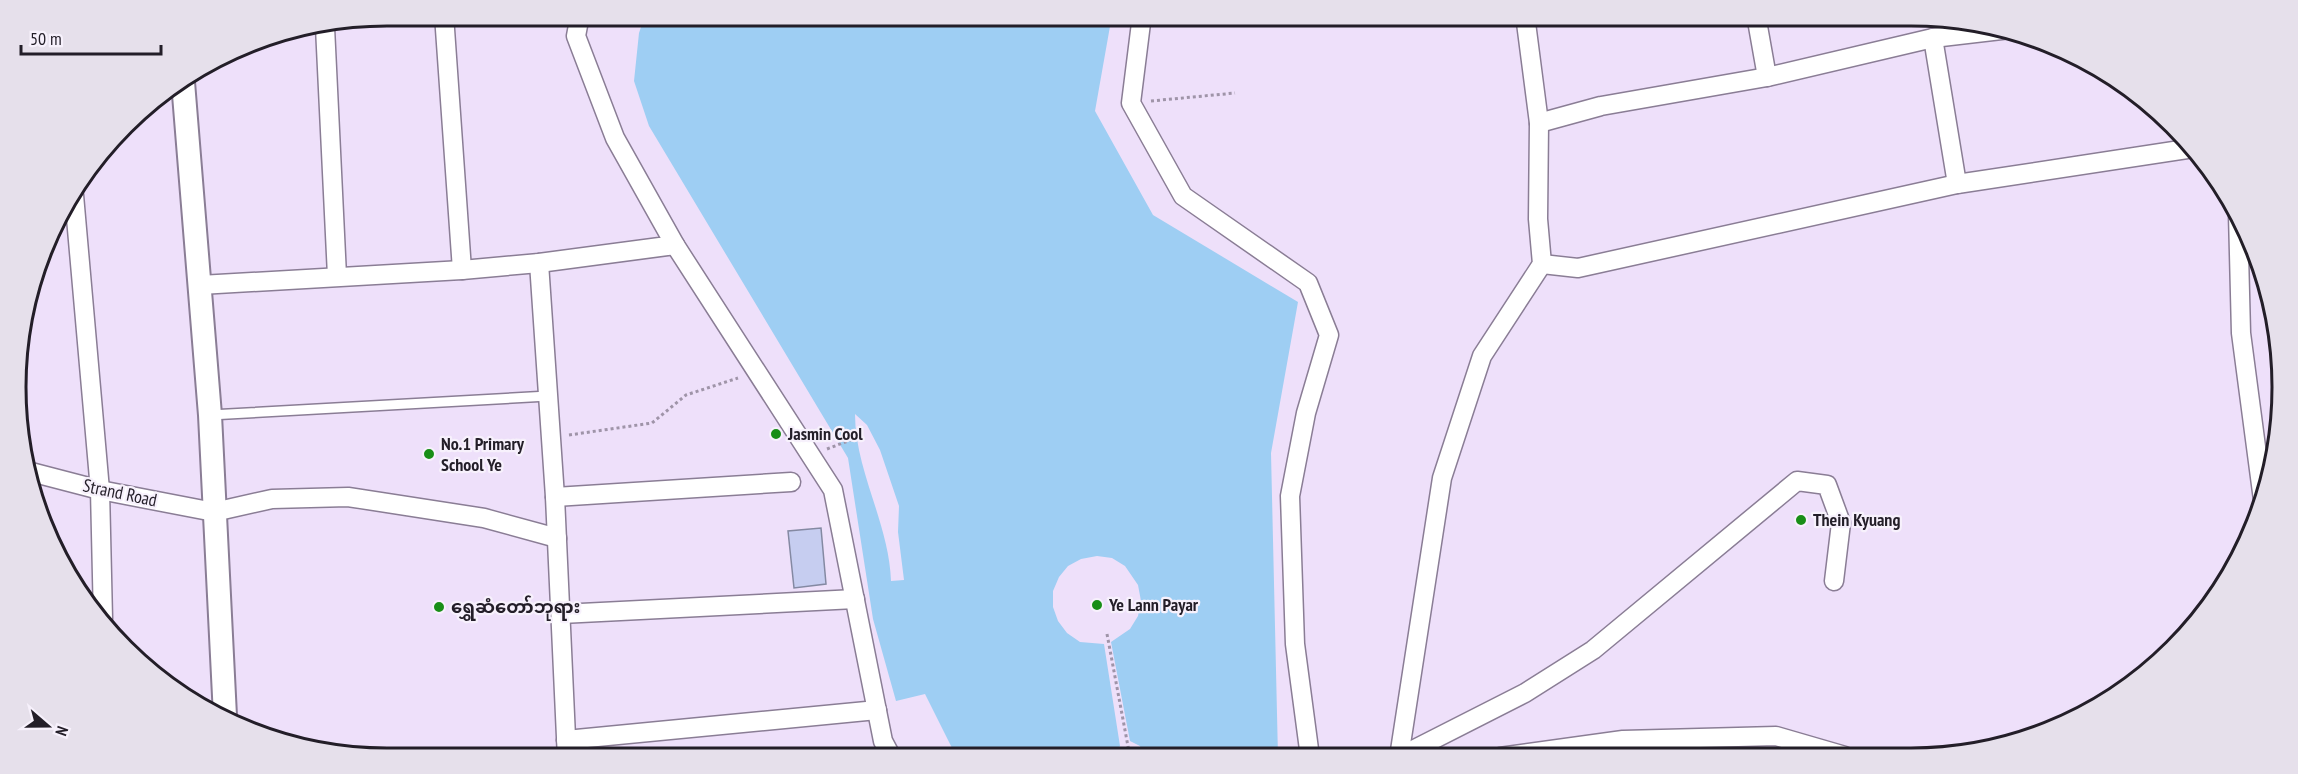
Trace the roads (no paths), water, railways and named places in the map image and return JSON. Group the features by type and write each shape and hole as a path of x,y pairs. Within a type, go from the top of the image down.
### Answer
{"street":[{"path":"445,26 462,270"},
{"path":"578,26 576,36 615,138 675,245 833,489 883,741 887,748"},
{"path":"1141,26 1131,103 1183,196 1308,283 1329,335 1306,413 1290,496 1295,644 1309,748"},
{"path":"1400,748 1442,478 1482,356 1542,264 1538,219 1539,123 1526,26"},
{"path":"1758,26 1767,77"},
{"path":"325,31 337,276"},
{"path":"1539,123 1601,106 1767,77 1933,38 1983,32"},
{"path":"1933,38 1957,184"},
{"path":"183,88 210,415 225,710"},
{"path":"1542,264 1578,268 1957,184 2183,149"},
{"path":"75,205 100,490 103,610"},
{"path":"2239,235 2241,333 2260,480"},
{"path":"200,285 539,264 675,245"},
{"path":"539,264 555,497 566,748"},
{"name":"Strand Road","path":"36,473 100,490 214,512"},
{"path":"1417,748 1525,693 1593,651 1797,481 1827,485 1841,523 1834,581"},
{"path":"555,497 791,482"},
{"path":"214,512 272,499 348,497 484,518 557,538"},
{"path":"561,614 855,599"},
{"path":"566,740 877,710"},
{"path":"1565,748 1623,740 1776,736 1817,748"}],"lane":[{"path":"210,415 548,396"}],"water":[{"path":"641,26 1110,26 1095,111 1153,215 1298,302 1271,453 1278,748 952,748 925,694 896,701 873,619 848,458 649,126 634,81","holes":["855,414 867,425 880,450 899,506 898,532 904,580 891,581 885,538 860,456"]}],"place":[{"name":"Jasmin Cool","path":"776,434"},
{"name":"No.1 Primary School Ye","path":"429,454"},
{"name":"Thein Kyuang","path":"1801,520"},
{"name":"Ye Lann Payar","path":"1097,605"},
{"name":"ရွှေဆံတော်ဘုရား","path":"439,607"}]}
